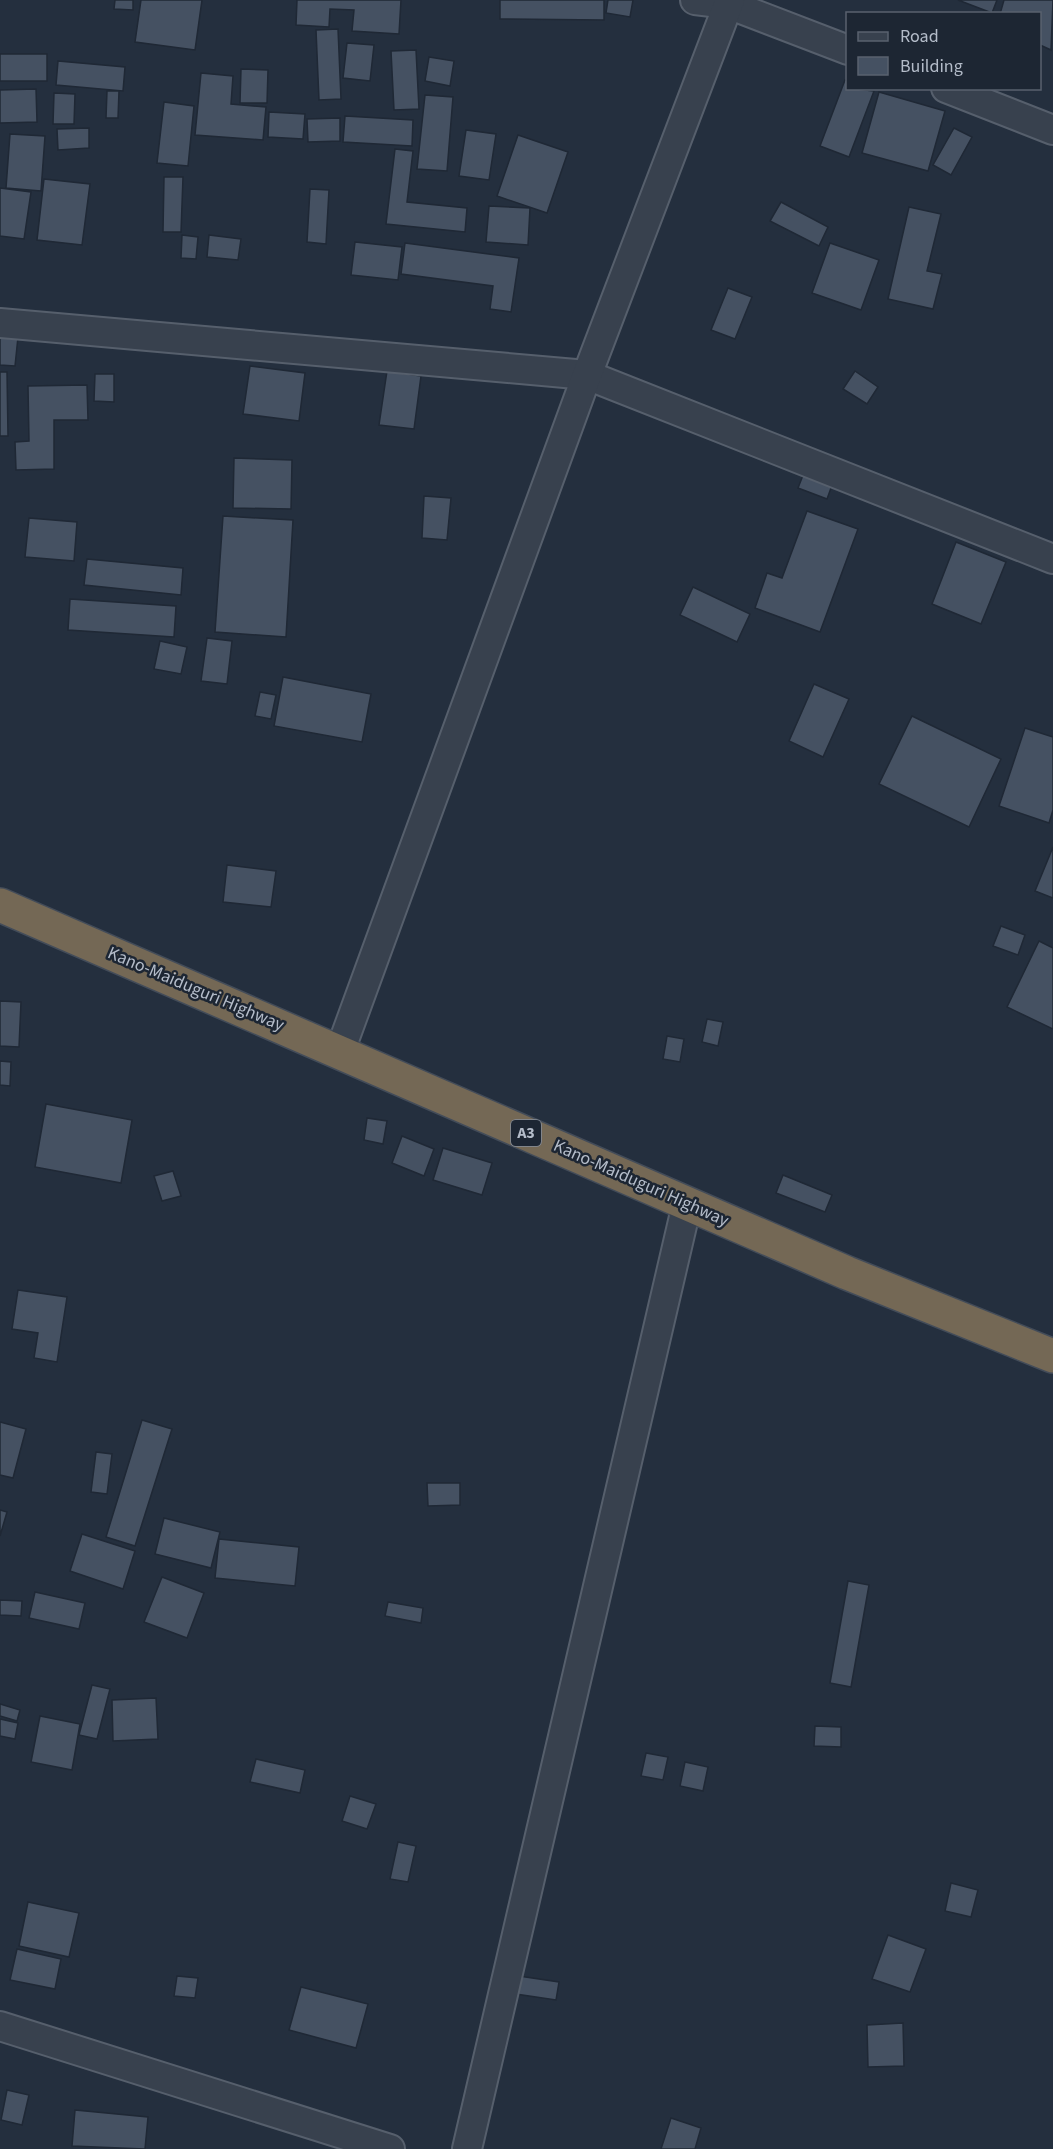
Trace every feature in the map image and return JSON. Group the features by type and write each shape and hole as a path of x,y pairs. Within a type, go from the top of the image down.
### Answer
{"highway":[{"name":"Kano-Maiduguri Highway","path":"0,906 340,1051 847,1273 1053,1356"}],"street":[{"path":"695,0 729,2 846,49"},
{"path":"340,1051 587,375 729,2"},
{"path":"951,90 1053,130"},
{"path":"0,323 587,375 1053,559"},
{"path":"467,2149 687,1204"},
{"path":"0,2026 390,2149"}],"building":[{"path":"115,0 133,0 133,10 114,9"},
{"path":"141,0 202,0 195,50 135,42"},
{"path":"297,0 401,0 399,34 352,31 354,10 330,9 329,27 296,25"},
{"path":"500,0 604,0 604,20 500,19"},
{"path":"608,0 633,0 630,17 606,13"},
{"path":"958,0 997,0 992,12"},
{"path":"1004,0 1053,0 1051,50 1041,45 1041,12 1001,12"},
{"path":"338,29 341,99 319,100 316,30"},
{"path":"347,43 374,45 370,81 343,78"},
{"path":"416,50 419,109 394,110 391,51"},
{"path":"0,54 47,54 47,81 0,81"},
{"path":"429,57 454,61 450,86 425,81"},
{"path":"58,61 125,67 123,91 56,85"},
{"path":"241,69 268,70 267,103 240,103"},
{"path":"201,73 233,76 231,104 266,107 263,140 195,135"},
{"path":"845,80 846,90 874,91 849,157 820,146"},
{"path":"36,89 37,122 0,123 0,90"},
{"path":"107,91 119,91 118,118 106,118"},
{"path":"879,92 945,111 928,171 862,153"},
{"path":"54,93 75,94 74,124 53,124"},
{"path":"425,95 453,97 447,171 417,169"},
{"path":"164,102 194,106 188,166 157,163"},
{"path":"269,112 305,114 303,139 268,137"},
{"path":"345,116 413,120 412,146 343,142"},
{"path":"340,118 340,141 308,142 307,119"},
{"path":"89,128 89,148 58,150 57,129"},
{"path":"954,128 972,137 951,175 933,165"},
{"path":"466,130 496,134 489,180 459,176"},
{"path":"10,134 45,136 41,191 6,188"},
{"path":"518,135 568,152 547,213 497,196"},
{"path":"395,149 413,151 407,202 467,208 465,232 386,224"},
{"path":"164,177 183,177 181,232 163,232"},
{"path":"44,179 90,184 82,245 37,240"},
{"path":"0,188 31,192 24,239 0,236"},
{"path":"310,189 329,190 326,244 307,242"},
{"path":"781,202 828,227 819,246 770,221"},
{"path":"489,206 530,208 528,245 486,242"},
{"path":"909,207 941,214 927,271 942,274 933,309 888,299"},
{"path":"182,235 198,237 196,259 181,258"},
{"path":"209,235 241,239 238,260 207,257"},
{"path":"355,242 402,247 398,280 351,275"},
{"path":"405,243 519,258 511,312 490,309 493,286 401,274"},
{"path":"830,243 879,260 861,310 812,293"},
{"path":"728,288 752,297 735,339 711,330"},
{"path":"0,335 18,337 15,366 0,365"},
{"path":"250,366 305,373 299,421 243,414"},
{"path":"387,371 421,376 414,429 379,425"},
{"path":"855,371 878,387 867,404 843,389"},
{"path":"0,372 7,372 8,436 0,436"},
{"path":"95,374 114,374 114,402 94,401"},
{"path":"87,385 88,420 54,420 54,469 16,470 15,442 29,441 28,386"},
{"path":"234,458 292,460 291,509 233,508"},
{"path":"807,465 835,477 827,499 798,488"},
{"path":"424,496 451,498 447,540 422,538"},
{"path":"807,511 858,529 820,632 755,608 767,573 782,578"},
{"path":"223,516 293,520 286,637 215,632"},
{"path":"29,518 77,522 74,561 25,557"},
{"path":"956,542 1006,562 981,624 932,604"},
{"path":"87,559 183,568 181,595 84,585"},
{"path":"693,587 750,614 737,642 680,615"},
{"path":"70,599 176,606 174,637 68,630"},
{"path":"207,638 232,641 227,684 201,681"},
{"path":"160,641 187,647 181,674 154,669"},
{"path":"283,677 371,694 362,742 274,726"},
{"path":"814,684 849,699 823,757 789,741"},
{"path":"260,692 276,695 271,719 255,716"},
{"path":"912,716 1001,759 969,827 879,784"},
{"path":"1025,728 1053,737 1053,810 1049,823 999,806"},
{"path":"1053,847 1053,898 1035,891"},
{"path":"227,865 276,871 271,907 223,902"},
{"path":"1001,926 1025,935 1018,955 993,946"},
{"path":"1039,941 1053,948 1053,1029 1007,1007"},
{"path":"0,1001 21,1002 19,1047 0,1046"},
{"path":"707,1019 723,1022 718,1046 702,1042"},
{"path":"667,1036 684,1039 680,1062 663,1059"},
{"path":"0,1061 11,1062 10,1086 0,1085"},
{"path":"46,1104 132,1120 121,1183 35,1167"},
{"path":"367,1118 387,1121 383,1144 364,1140"},
{"path":"402,1136 434,1149 424,1176 392,1163"},
{"path":"443,1148 492,1163 482,1195 433,1180"},
{"path":"173,1171 181,1196 162,1201 154,1176"},
{"path":"783,1175 832,1195 825,1212 776,1193"},
{"path":"18,1290 67,1297 57,1362 34,1358 38,1333 12,1329"},
{"path":"142,1420 172,1429 135,1546 106,1537"},
{"path":"0,1422 26,1429 13,1478 0,1475"},
{"path":"96,1452 112,1454 107,1494 91,1492"},
{"path":"427,1483 460,1483 460,1505 428,1506"},
{"path":"0,1510 7,1512 0,1536"},
{"path":"164,1518 220,1532 211,1568 155,1554"},
{"path":"82,1534 135,1551 123,1589 70,1571"},
{"path":"219,1539 299,1547 295,1586 215,1578"},
{"path":"162,1577 204,1593 187,1638 144,1622"},
{"path":"848,1581 869,1585 851,1687 830,1683"},
{"path":"35,1592 85,1603 79,1629 29,1618"},
{"path":"0,1600 22,1601 21,1616 0,1615"},
{"path":"388,1602 423,1608 421,1623 385,1616"},
{"path":"92,1685 110,1689 97,1739 79,1735"},
{"path":"156,1698 158,1739 113,1741 112,1700"},
{"path":"0,1704 20,1710 17,1721 0,1716"},
{"path":"40,1716 80,1724 72,1770 31,1762"},
{"path":"0,1719 18,1723 15,1739 0,1736"},
{"path":"815,1726 841,1727 841,1747 814,1746"},
{"path":"646,1753 668,1757 663,1780 641,1776"},
{"path":"256,1759 305,1770 300,1793 250,1782"},
{"path":"685,1762 708,1767 703,1791 680,1786"},
{"path":"350,1796 376,1804 367,1829 342,1821"},
{"path":"398,1842 416,1846 408,1882 390,1879"},
{"path":"951,1883 978,1890 971,1917 945,1911"},
{"path":"28,1902 79,1913 69,1957 19,1946"},
{"path":"888,1935 926,1949 910,1992 872,1979"},
{"path":"17,1949 61,1959 55,1989 10,1980"},
{"path":"512,1975 559,1982 556,2000 509,1993"},
{"path":"177,1976 198,1978 195,1998 174,1996"},
{"path":"301,1987 368,2004 356,2048 289,2030"},
{"path":"903,2023 904,2066 868,2067 867,2025"},
{"path":"7,2090 29,2095 22,2125 1,2120"},
{"path":"75,2110 148,2117 145,2149 72,2146"},
{"path":"671,2118 701,2128 695,2149 661,2149"}]}
